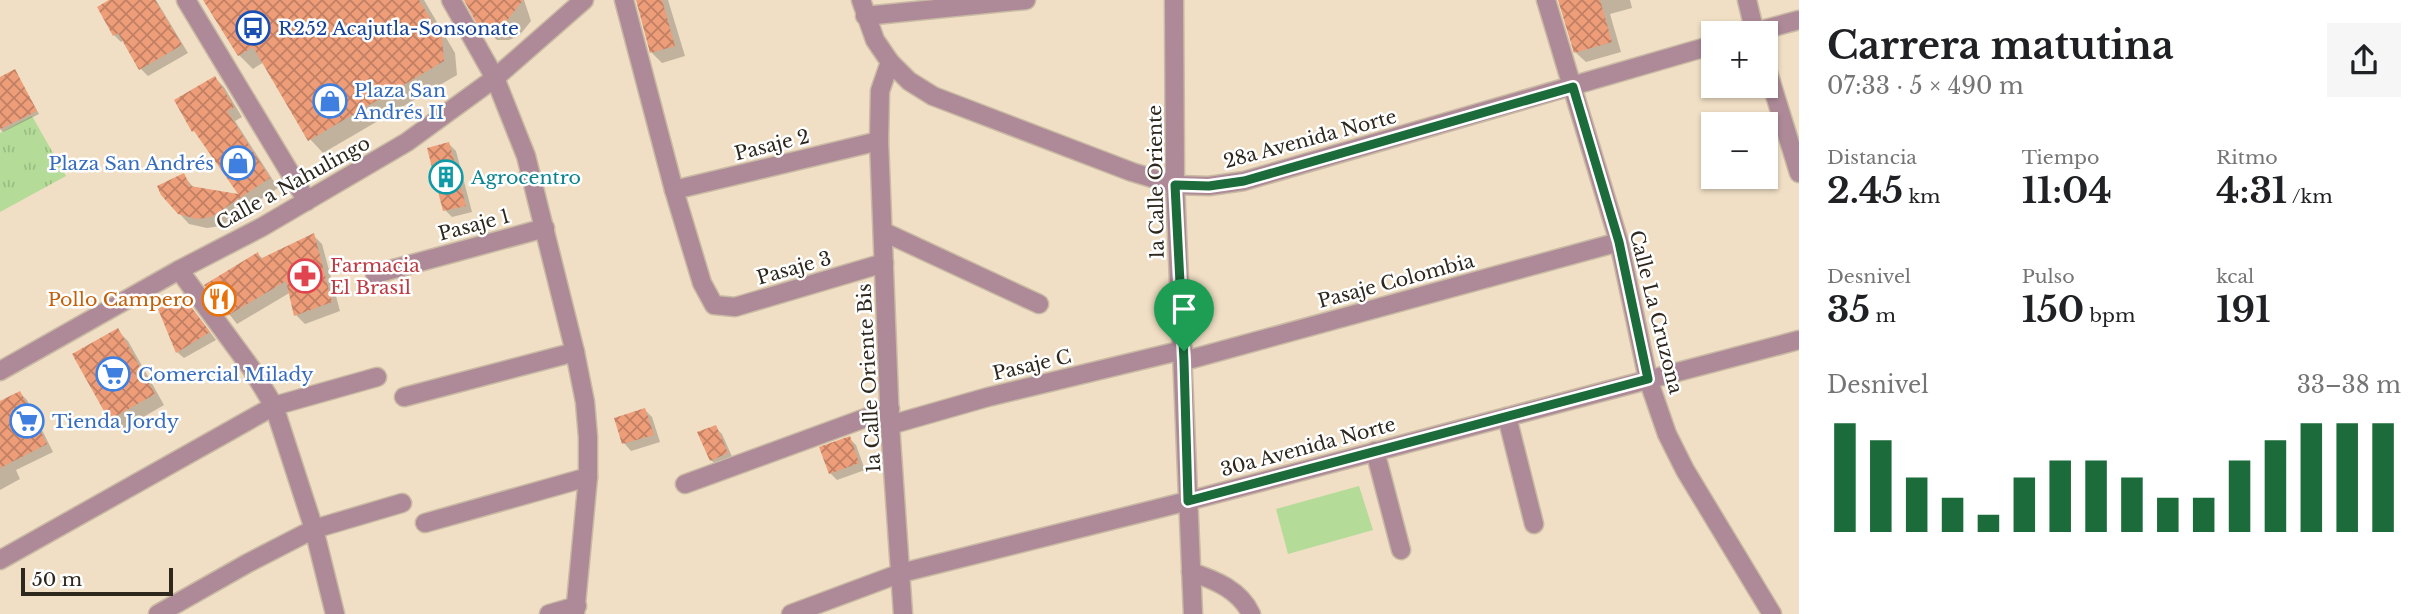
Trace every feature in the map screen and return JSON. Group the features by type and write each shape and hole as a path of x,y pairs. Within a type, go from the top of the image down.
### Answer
{"street":[{"path":"186,0 307,201"},
{"path":"451,0 495,78 526,156 585,402 588,477 576,610 549,614"},
{"name":"Calle a Nahulingo","path":"0,371 307,201 407,142 495,78 584,0"},
{"path":"624,0 674,190"},
{"path":"863,8 1026,0"},
{"name":"1a Calle Oriente","path":"1174,0 1175,185 1193,614"},
{"name":"Calle La Cruzona","path":"1546,0 1619,242 1648,379 1667,434 1772,614"},
{"path":"1747,0 1751,21"},
{"name":"28a Avenida Norte","path":"863,8 874,40 890,62 909,81 933,96 1132,172 1175,185 1209,186 1244,181 1701,49"},
{"path":"1778,26 1799,20"},
{"name":"1a Calle Oriente Bis","path":"890,62 880,91 879,141 890,417 903,614"},
{"path":"1776,98 1799,173"},
{"name":"Pasaje 2","path":"674,190 879,141"},
{"name":"Pasaje 3","path":"674,190 702,283 714,305 735,307 884,263"},
{"name":"Pasaje 1","path":"374,274 545,228"},
{"path":"884,232 1039,304"},
{"name":"Pasaje Colombia","path":"1184,356 1619,242"},
{"path":"179,270 251,368 274,406 314,529 335,614"},
{"name":"30a Avenida Norte","path":"791,614 901,573 1188,501 1799,340"},
{"path":"404,397 575,352"},
{"name":"Pasaje C","path":"685,484 890,417 1184,356"},
{"path":"0,561 274,406 377,377"},
{"path":"1507,416 1534,524"},
{"path":"1375,451 1401,550"},
{"path":"425,523 588,477"},
{"path":"158,614 314,529 402,503"},
{"path":"1191,572 1223,584 1247,605 1251,614"}],"green space":[{"path":"32,116 66,176 0,212 0,133"},
{"path":"1359,486 1373,530 1288,554 1276,509"}],"building":[{"path":"109,0 155,0 182,45 139,70 118,33 113,36 97,7"},
{"name":"Plaza San Andrés II","path":"203,0 419,0 442,38 444,61 308,141 253,47 238,56"},
{"path":"464,0 523,0 505,23 495,27 481,27"},
{"path":"636,0 662,0 675,46 650,53"},
{"path":"1558,0 1600,0 1612,42 1574,53"},
{"path":"15,69 37,111 0,129 0,77"},
{"path":"215,76 234,107 227,111 270,178 211,217 197,219 178,214 161,195 157,186 184,173 190,186 238,194 194,131 192,132 174,100"},
{"name":"Agrocentro","path":"449,142 466,206 443,211 427,148"},
{"path":"314,233 332,302 294,316 286,281 227,316 204,285 258,252 260,259"},
{"path":"182,295 210,332 176,353 158,309"},
{"name":"Comercial Milady","path":"118,328 155,394 109,420 72,354"},
{"path":"20,391 47,444 0,468 0,401"},
{"path":"645,408 654,435 622,444 614,418"},
{"path":"716,425 728,453 710,461 697,432"},
{"path":"850,436 859,463 829,474 819,447"}],"place":[{"name":"R252 Acajutla-Sonsonate","path":"253,28"},
{"name":"Plaza San Andrés II","path":"330,101"},
{"name":"Plaza San Andrés","path":"238,163"},
{"name":"Agrocentro","path":"446,177"},
{"name":"Farmacia El Brasil","path":"305,276"},
{"name":"Pollo Campero","path":"219,299"},
{"name":"Comercial Milady","path":"113,374"},
{"name":"Tienda Jordy","path":"27,421"}],"route":[{"path":"1573,87 1619,242 1648,379 1188,501 1184,351 1175,185 1209,186 1244,181 1573,87"}]}
